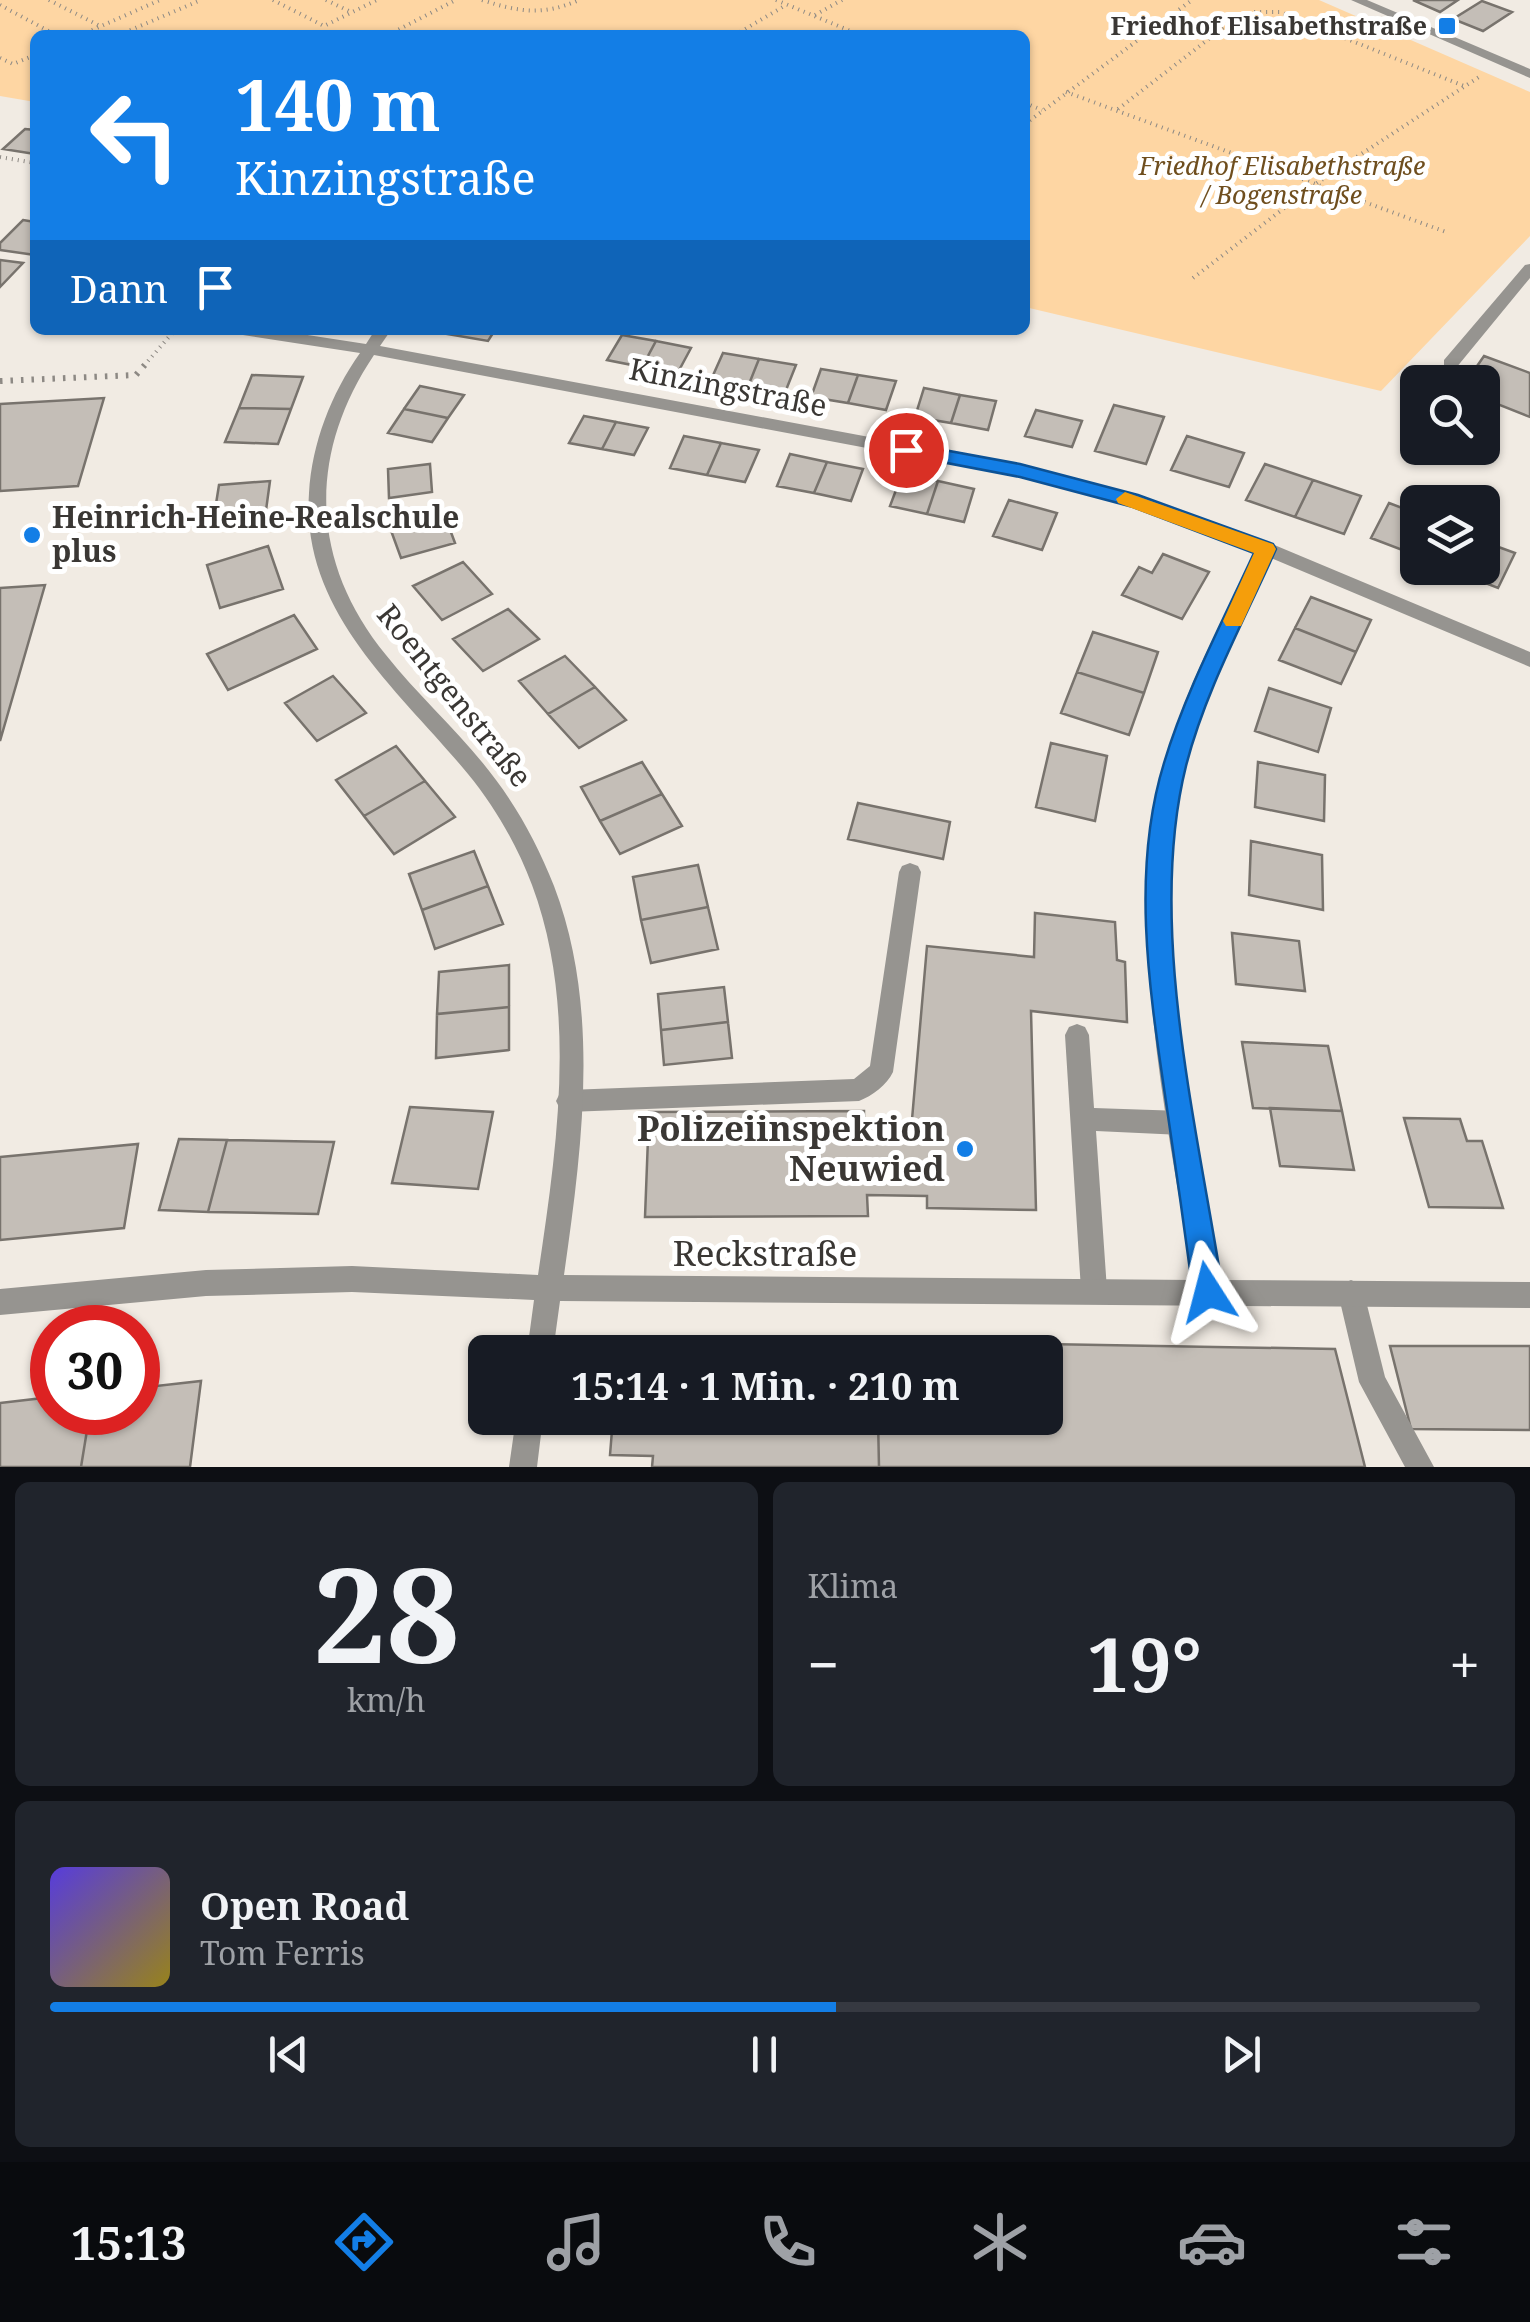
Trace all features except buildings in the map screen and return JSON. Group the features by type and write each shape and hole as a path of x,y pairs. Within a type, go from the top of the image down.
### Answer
{"street":[{"path":"1358,0 1530,74"},
{"path":"1450,364 1530,268"},
{"name":"Kinzingstraße","path":"274,335 1020,471 1138,502 1266,549 1530,660"},
{"name":"Roentgenstraße","path":"379,335 337,401 320,458 318,521 329,575 353,625 479,772 535,863 564,954 571,1050 542,1335"},
{"path":"1208,1292 1163,992 1158,885 1164,818 1175,764 1266,549"},
{"path":"568,1101 859,1090 871,1083 880,1072 910,872"},
{"path":"1077,1035 1094,1290"},
{"path":"1083,1120 1182,1123"},
{"name":"Reckstraße","path":"0,1302 187,1284 352,1279 549,1288 1530,1295"},
{"path":"1351,1294 1373,1382 1420,1467"},
{"path":"524,1467 528,1435"}],"path":[{"path":"49,0 101,26"},
{"path":"143,0 150,4"},
{"path":"92,30 160,0"},
{"path":"131,30 201,0"},
{"path":"273,0 324,26 378,0"},
{"path":"326,0 352,12"},
{"path":"398,30 456,0"},
{"path":"482,0 524,14 546,16 579,0"},
{"path":"776,0 848,30"},
{"path":"814,16 842,0"},
{"path":"1030,120 1192,0"},
{"path":"743,30 787,4"},
{"path":"0,5 47,30"},
{"path":"1118,109 1223,28 1251,12 1280,12 1464,86"},
{"path":"0,58 13,64 30,59"},
{"path":"1193,278 1317,184 1464,86 1507,64"},
{"path":"1066,92 1446,232"},
{"path":"1030,105 1042,110"},
{"path":"0,157 30,162"},
{"path":"0,381 136,375 172,335"}],"green space":[{"name":"Friedhof Elisabethstraße / Bogenstraße","path":"0,0 1319,0 1530,92 1530,236 1406,365 1400,365 1400,371 1381,391 1030,308 1030,30 30,30 30,101 0,96"}],"slow traffic":[{"path":"1125,499 1266,549 1234,621"}],"place":[{"name":"Friedhof Elisabethstraße","path":"1447,26"},
{"name":"Heinrich-Heine-Realschule plus","path":"32,535"},
{"name":"Polizeiinspektion Neuwied","path":"965,1149"}],"route":[{"path":"906,450 1020,471 1138,502 1266,549 1206,682 1175,764 1164,818 1158,885 1163,992 1208,1292"}]}
